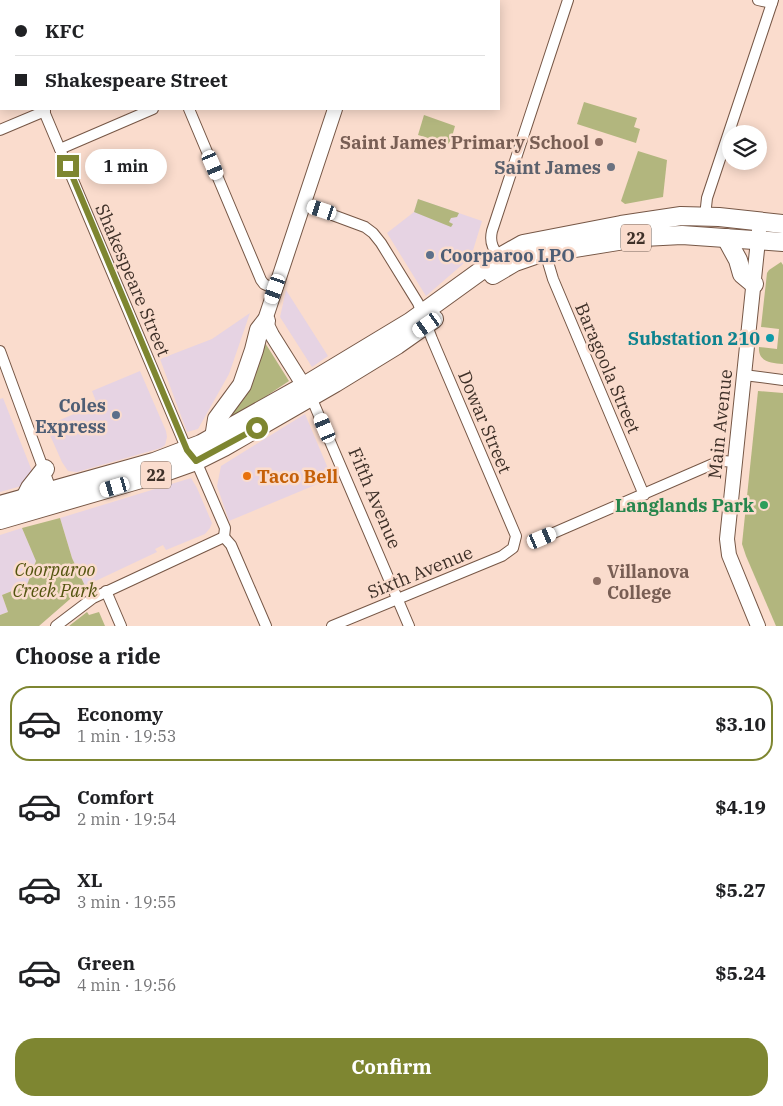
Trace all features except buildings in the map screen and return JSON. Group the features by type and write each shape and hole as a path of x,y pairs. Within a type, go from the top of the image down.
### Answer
{"highway":[{"name":"22","path":"0,520 54,497 164,472 192,456 214,438 397,345 425,319 503,262 516,247 530,242 666,218 704,216 783,224"},
{"name":"22","path":"503,262 545,252 664,235 783,242"},
{"path":"726,238 738,260 742,274 754,284"},
{"path":"214,438 217,419 242,385 259,330 266,321"},
{"name":"22","path":"192,456 224,447 307,391"},
{"path":"25,498 36,478 44,469"},
{"name":"22","path":"0,505 25,498 54,497"}],"street":[{"path":"503,262 491,243 492,231 568,0"},
{"path":"704,216 707,198 772,2 758,0"},
{"path":"0,130 44,110"},
{"name":"Shakespeare Street","path":"44,110 192,456 225,528 224,537 231,545 266,626"},
{"path":"60,149 151,110"},
{"path":"307,391 277,344 266,321 335,110"},
{"path":"191,111 261,280 264,284 275,289"},
{"name":"Dowar Street","path":"303,204 360,224 373,233 391,259 425,319 432,340 513,528 516,543"},
{"name":"Main Avenue","path":"758,626 727,547 760,221"},
{"name":"Baragoola Street","path":"545,252 553,279 644,495"},
{"path":"0,351 54,497"},
{"path":"744,375 783,380"},
{"name":"Fifth Avenue","path":"307,391 409,626"},
{"path":"542,538 715,463 723,461 735,462"},
{"path":"56,626 83,604 106,591 224,537"},
{"name":"Sixth Avenue","path":"332,626 502,556 513,548 516,543"},
{"path":"106,591 120,626"}],"shaded area":[{"path":"418,199 482,221 471,257 426,296 387,233 414,212"},
{"path":"286,290 328,356 312,367 280,317"},
{"path":"250,313 229,374 198,429 187,432 160,359 212,339"},
{"name":"Coles Express","path":"140,371 166,431 165,445 161,448 77,472 68,471 46,426 97,404 92,391"},
{"path":"3,398 32,471 25,485 0,492 0,399"},
{"path":"305,414 332,478 229,521 217,486 221,466"},
{"path":"191,478 212,523 205,534 166,550 163,545 155,549 157,552 85,586 72,558 60,518"},
{"path":"22,528 36,560 27,585 2,595 8,612 0,615 0,535"}],"green space":[{"path":"584,102 637,118 634,127 640,129 636,143 577,124"},
{"path":"424,115 455,126 448,144 418,135"},
{"path":"638,151 667,160 663,197 625,204 621,201"},
{"path":"418,199 459,213 457,217 451,218 449,222 453,224 451,227 414,212"},
{"path":"781,262 783,265 783,364 766,361 759,352 759,347 777,349 779,329 761,327 767,273"},
{"path":"262,338 289,381 230,420 222,417"},
{"name":"Langlands Park","path":"758,391 783,393 783,626 776,626 742,544"},
{"name":"Coorparoo Creek Park","path":"60,518 72,558 85,586 39,626 0,626 0,615 8,612 2,595 27,585 36,561 22,528"},
{"name":"Coorparoo Creek Park","path":"87,612 89,615 99,612 105,626 69,626"}],"place":[{"name":"Saint James Primary School","path":"599,142"},
{"name":"Saint James","path":"611,167"},
{"name":"Coorparoo LPO","path":"430,255"},
{"name":"Substation 210","path":"770,338"},
{"name":"Coles Express","path":"116,415"},
{"name":"Taco Bell","path":"247,476"},
{"name":"Langlands Park","path":"764,505"},
{"name":"Villanova College","path":"597,581"}],"route":[{"path":"68,166 187,450 196,461 257,428"}]}
